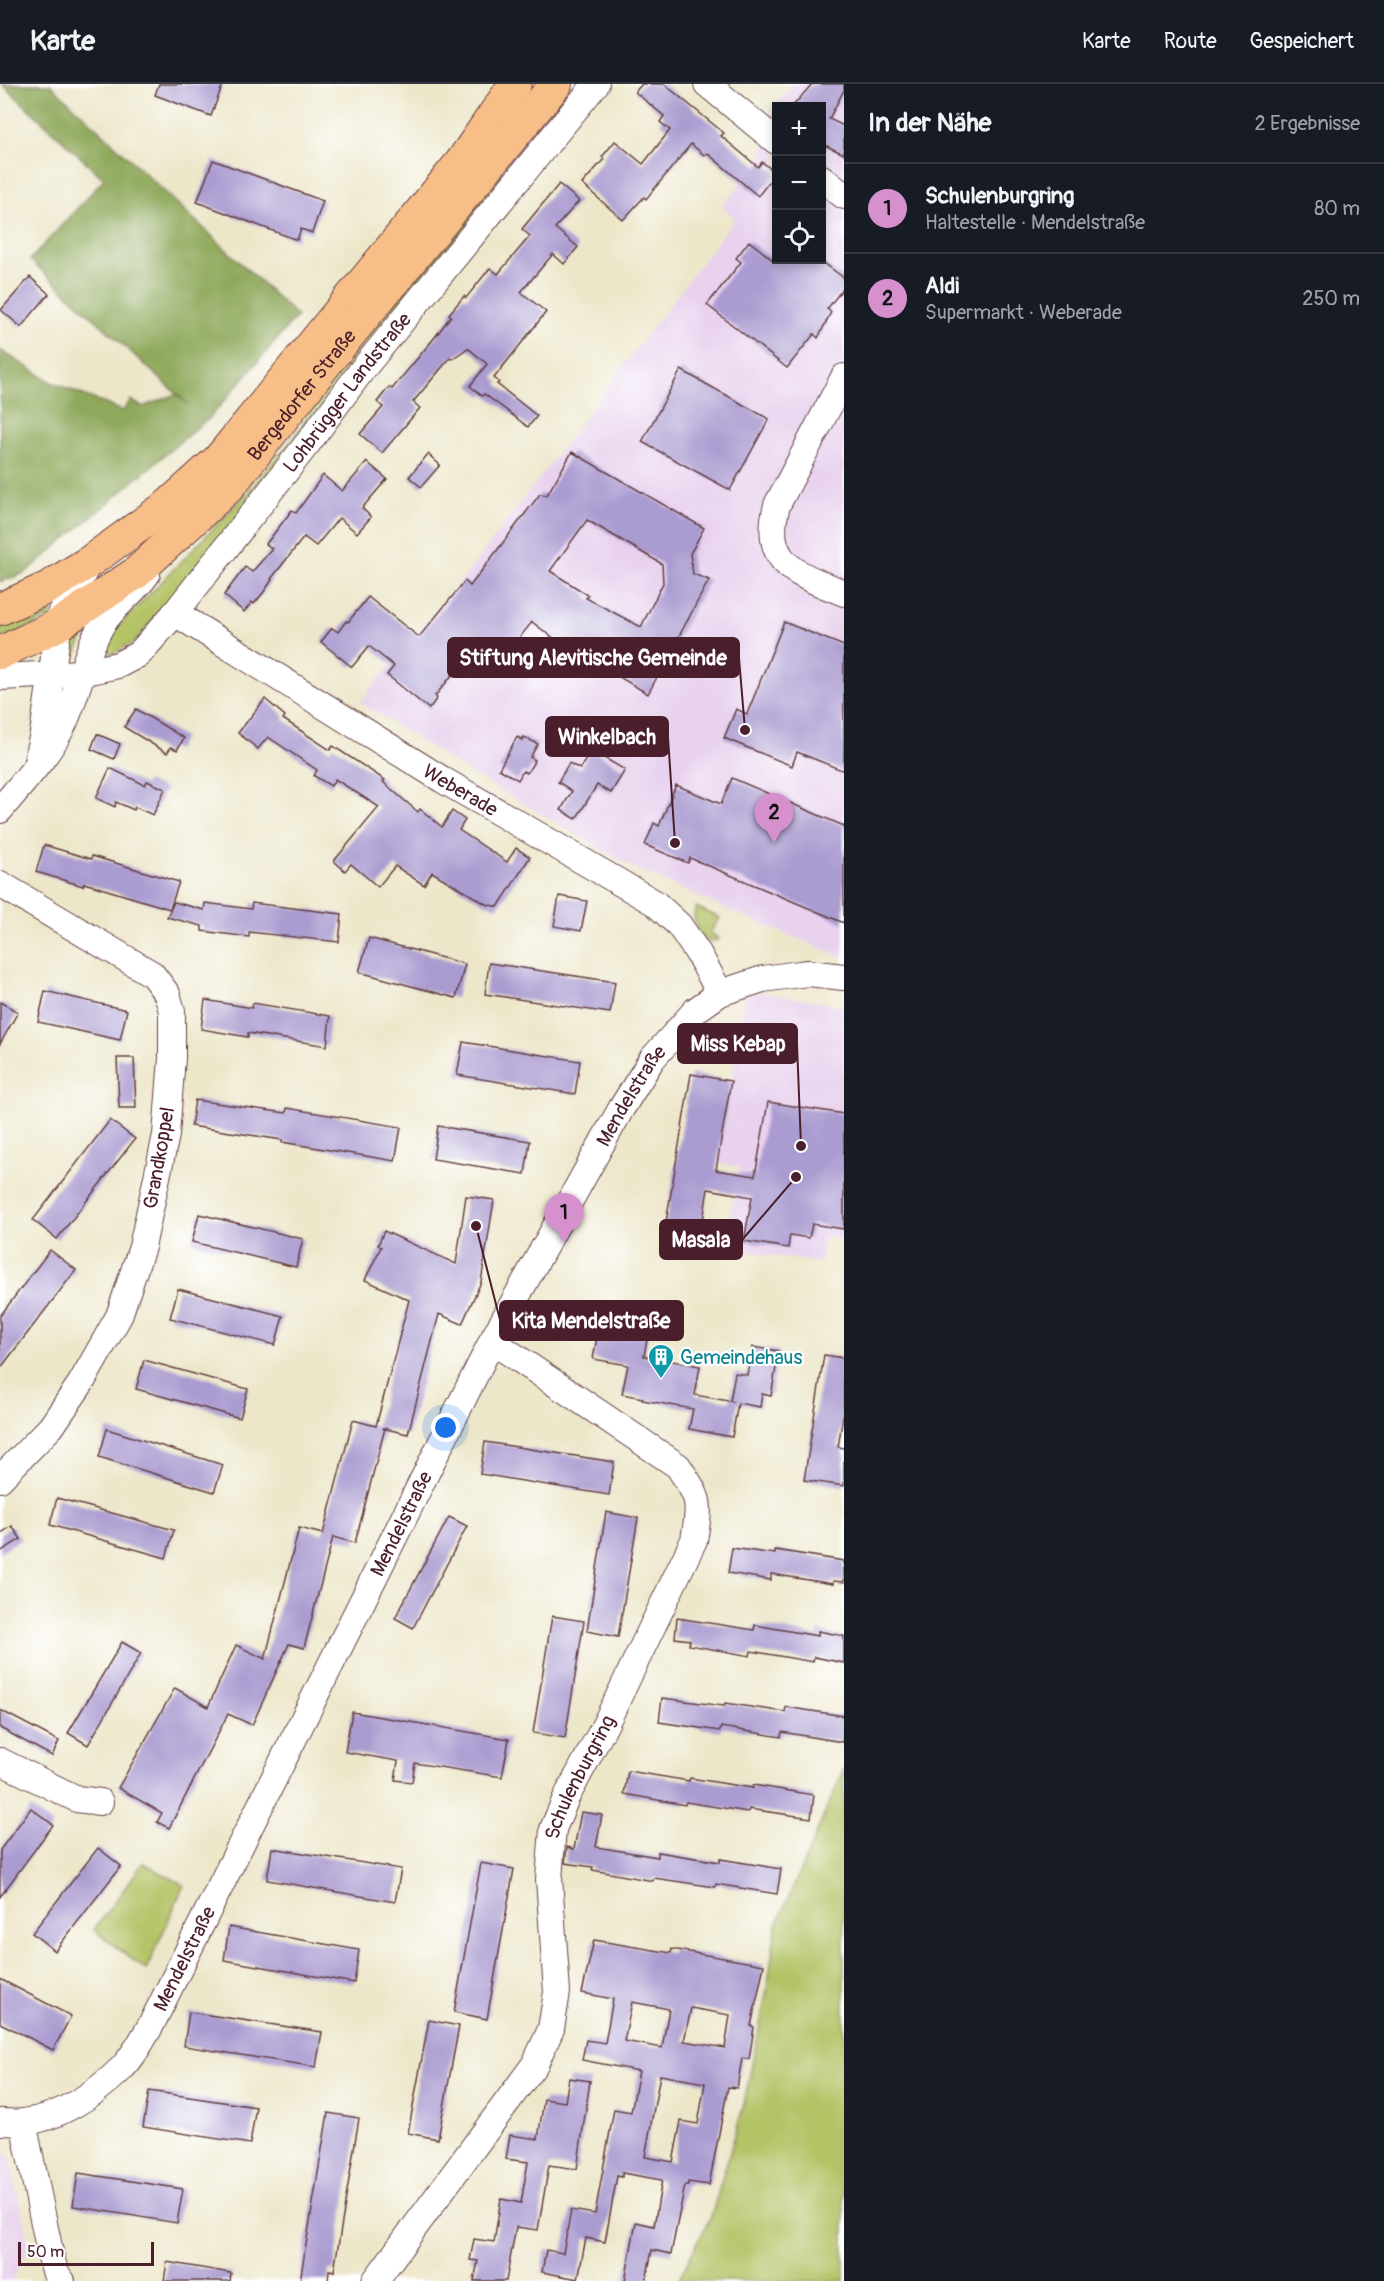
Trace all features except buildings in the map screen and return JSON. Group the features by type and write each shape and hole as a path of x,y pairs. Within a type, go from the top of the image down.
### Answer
{"main road":[{"name":"Bergedorfer Straße","path":"0,609 49,587 89,562 167,506 219,459 462,161 515,84"},
{"name":"Bergedorfer Straße","path":"0,653 58,625 136,573 228,488 331,357 556,84"}],"street":[{"name":"Lohbrügger Landstraße","path":"0,677 81,673 118,664 135,656 175,613 362,370 596,84"},
{"path":"708,84 772,137"},
{"path":"826,181 844,196"},
{"path":"844,377 777,505 772,524 774,543 781,558 787,564 810,579 844,593"},
{"path":"0,810 52,744 65,721 90,647 103,623 142,581 163,550"},
{"path":"34,768 43,734 58,625 63,607 89,562"},
{"name":"Weberade","path":"175,613 443,780 655,903 679,925 698,953 720,993"},
{"name":"Grandkoppel","path":"0,884 152,974 167,994 172,1011 172,1035 166,1135 142,1247 119,1316 81,1383 51,1427 0,1479"},
{"name":"Mendelstraße","path":"12,2122 47,2117 73,2105 120,2070 139,2045 492,1341 621,1109 652,1059 696,1010 720,993 763,979 792,975 808,973 844,976"},
{"name":"Schulenburgring","path":"375,2281 535,2064 551,2029 557,1992 549,1880 553,1829 566,1798 605,1725 694,1540 698,1518 698,1498 678,1466 492,1341"},
{"path":"0,1761 77,1799 100,1802"},
{"path":"12,2122 56,2274 62,2281"}],"shaded area":[{"path":"793,84 844,84 844,958 712,903 627,864 467,771 360,702 467,574 735,218 722,207 762,156 772,109 772,264 826,264 826,102 778,102"},
{"path":"746,990 844,1006 844,1240 824,1237 820,1263 724,1248 739,1167 718,1163"},
{"path":"0,2151 10,2156 29,2247 12,2281 0,2281"}],"green space":[{"path":"2,84 50,84 297,316 207,421 25,573 0,582 0,350 51,382 123,411 131,400 142,407 176,394 190,406 30,260 104,179"},
{"path":"577,84 587,84 184,585 133,643 112,654 104,649 104,641 239,502 295,435 340,368"},
{"path":"56,596 50,617 0,640 0,625"},
{"path":"93,617 72,662 66,663 66,633"},
{"path":"696,907 720,918 710,932 719,939 712,942 703,939 694,920"},
{"path":"844,1769 844,2281 678,2281 712,2214 744,2104 768,1985 776,1927"},
{"path":"143,1863 184,1885 146,1970 94,1930"}],"place":[{"name":"Stiftung Alevitische Gemeinde","path":"745,730"},
{"name":"Winkelbach","path":"675,843"},
{"name":"Aldi","path":"774,843"},
{"name":"Miss Kebap","path":"801,1146"},
{"name":"Masala","path":"796,1177"},
{"name":"Kita Mendelstraße","path":"476,1226"},
{"name":"Schulenburgring","path":"564,1243"},
{"name":"Gemeindehaus","path":"661,1380"}]}
